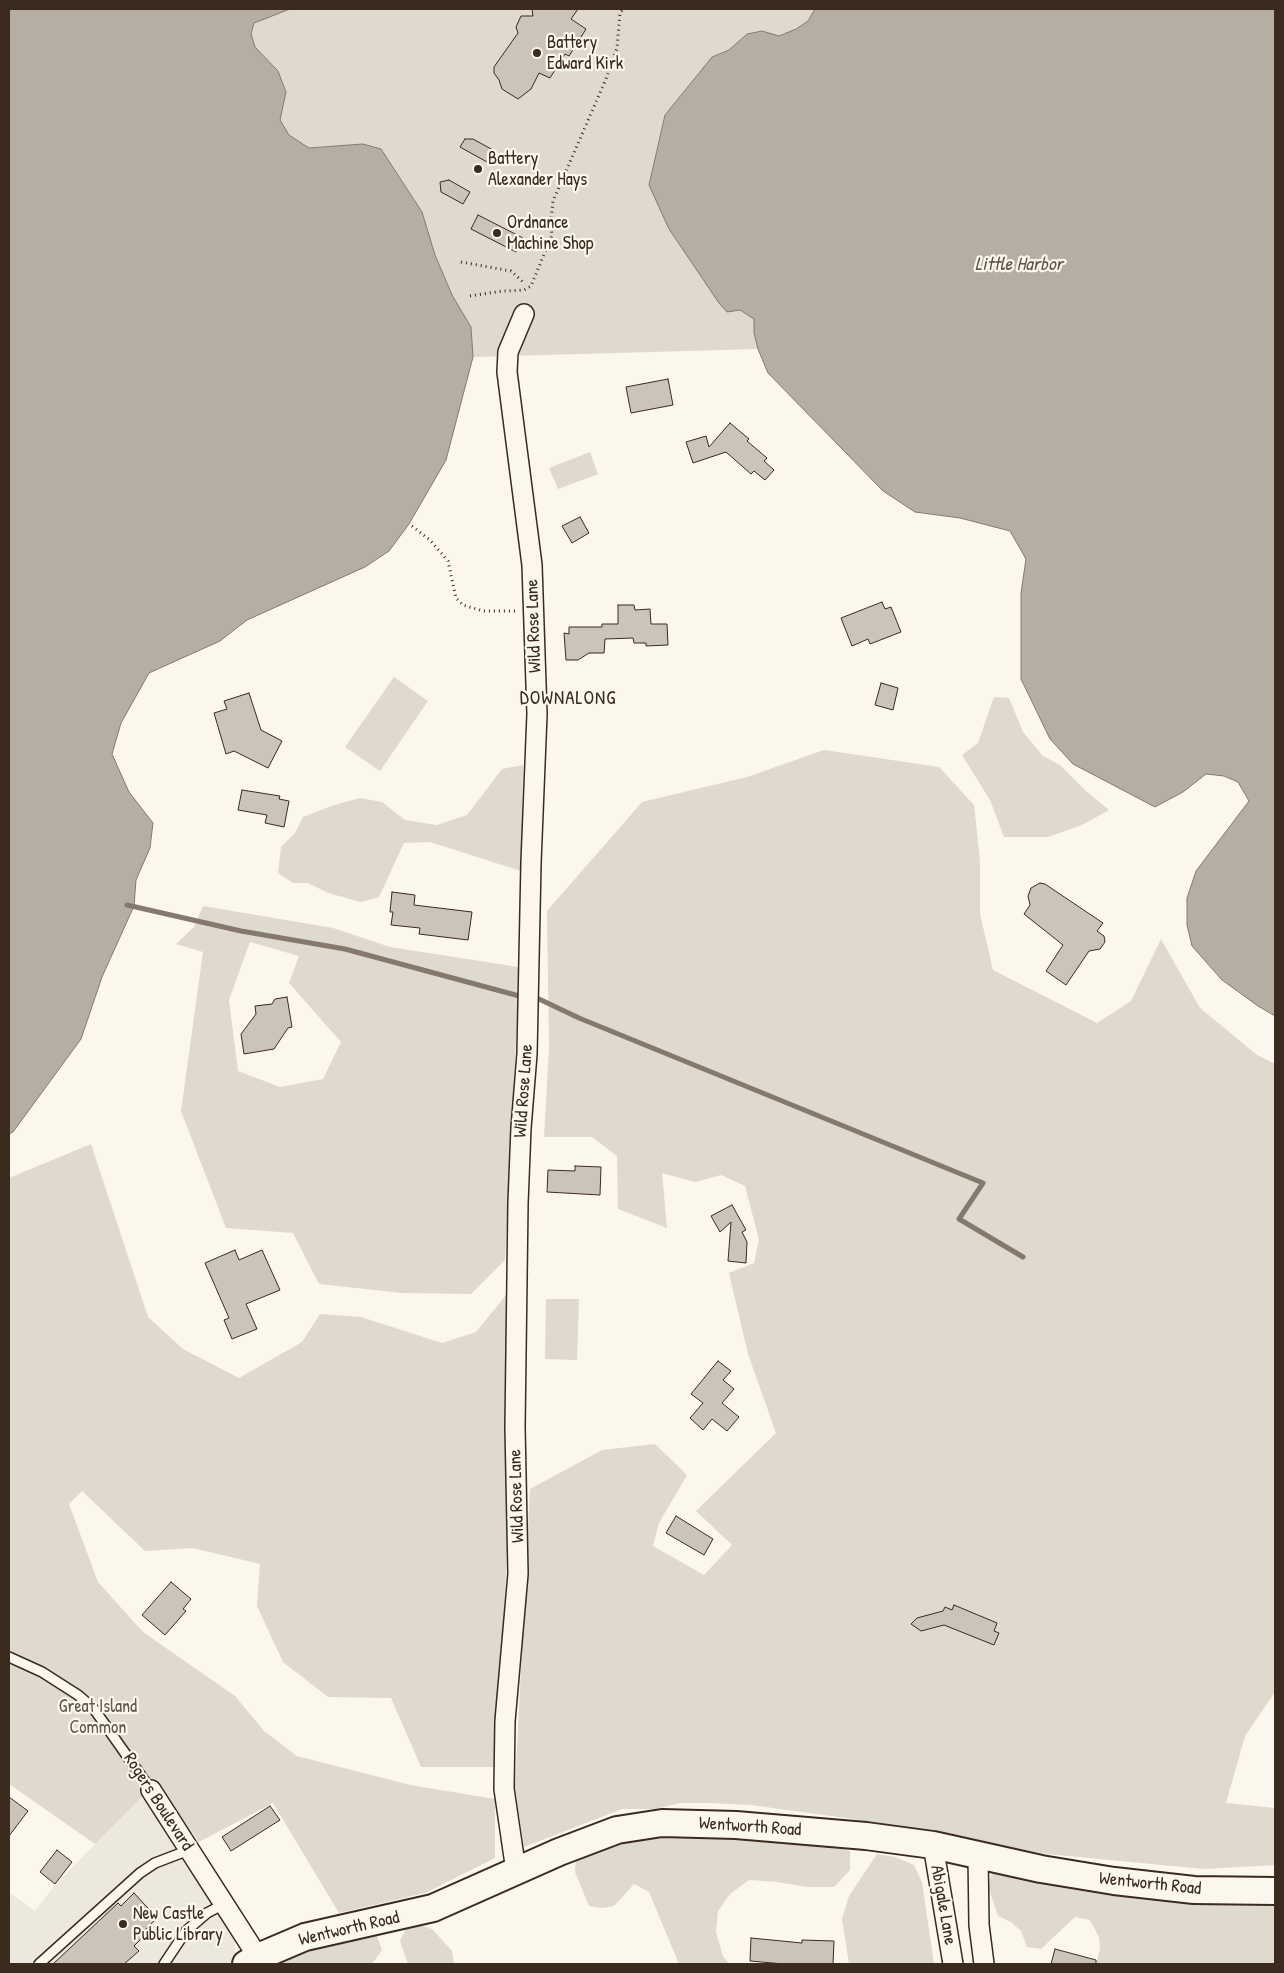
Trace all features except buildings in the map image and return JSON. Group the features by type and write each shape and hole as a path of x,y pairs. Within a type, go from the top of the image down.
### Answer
{"main road":[{"name":"Wentworth Road","path":"252,1960 288,1943 324,1932 432,1908 582,1842 617,1830 662,1823 736,1825 866,1836 933,1845 1041,1869 1114,1881 1194,1890 1275,1891"}],"street":[{"name":"Wild Rose Lane","path":"516,1871 504,1789 505,1721 518,1574 515,1427 518,1240 521,1128 527,1054 531,855 538,714 529,528 507,372 508,352 524,314"},
{"name":"Rogers Boulevard","path":"151,1790 224,1904 252,1960"},
{"name":"Abigale Lane","path":"933,1845 953,1964"},
{"path":"978,1854 979,1925 984,1964"}],"lane":[{"name":"Rogers Boulevard","path":"9,1656 42,1672 78,1695 94,1709 151,1790"},
{"path":"39,1964 140,1872 155,1863 189,1850"},
{"path":"164,1964 186,1931 207,1913 224,1904"}],"path":[{"path":"470,296 503,290 524,290 531,286 552,235 553,201 606,79 617,48 620,13 623,9"},
{"path":"461,262 511,271 523,282"},
{"path":"412,526 430,540 448,561 456,598 463,606 483,611 534,611"}],"shaded area":[{"path":"143,1796 185,1865 235,1934 235,1959 228,1964 9,1964 9,1892 35,1911 54,1886"}],"green space":[{"path":"290,9 815,9 808,21 796,29 779,36 762,31 747,34 729,50 712,57 665,115 649,185 740,310 754,319 754,333 758,349 473,357 471,327 452,295 435,255 422,213 381,149 363,144 309,148 289,135 280,120 286,92 278,71 255,47 251,35 254,23"},
{"path":"590,452 598,474 558,489 549,468"},
{"path":"394,677 428,701 380,771 345,747"},
{"path":"994,697 1009,698 1023,732 1043,756 1060,765 1087,792 1109,810 1082,825 1048,837 1004,837 990,800 962,755 978,743"},
{"path":"824,750 939,767 974,805 980,861 980,914 993,970 1097,1023 1131,1001 1161,939 1200,1008 1257,1055 1275,1064 1275,1692 1245,1736 1226,1803 1275,1808 1275,1865 1204,1869 1047,1854 853,1819 751,1805 710,1803 680,1803 656,1809 622,1809 524,1847 515,1788 530,1489 602,1450 655,1444 687,1475 659,1523 653,1546 704,1575 732,1545 696,1511 776,1433 748,1354 729,1273 754,1263 759,1240 745,1186 721,1175 695,1182 662,1173 667,1228 618,1209 617,1156 592,1137 544,1137 549,1047 547,911 642,802 747,777"},
{"path":"523,765 521,871 430,842 404,843 379,897 361,902 328,893 308,883 293,883 278,873 281,847 295,833 303,817 331,806 360,798 382,802 405,820 437,825 467,815 502,769"},
{"path":"203,906 333,928 390,947 518,967 505,1260 471,1294 402,1293 319,1284 293,1233 226,1228 181,1111 203,952 176,944 194,927","holes":["250,942 299,956 289,983 341,1042 323,1079 280,1087 238,1071 229,1000"]},
{"name":"Great Island Common","path":"91,1144 148,1317 183,1349 239,1378 302,1342 320,1314 361,1317 442,1343 476,1332 515,1284 506,1575 495,1767 421,1767 391,1698 328,1697 283,1662 257,1606 260,1564 193,1548 145,1551 82,1491 69,1504 98,1582 143,1632 235,1696 264,1731 297,1756 410,1785 495,1799 495,1858 425,1893 339,1913 273,1803 199,1842 158,1785 143,1796 95,1844 9,1784 9,1178"},
{"path":"546,1299 579,1299 577,1360 545,1359"},
{"path":"670,1830 824,1843 850,1851 850,1870 834,1887 808,1887 749,1880 730,1894 718,1911 716,1932 723,1956 729,1964 679,1964 649,1892 634,1884 614,1906 603,1908 589,1906 575,1872 576,1859 593,1850"},
{"path":"877,1854 895,1857 914,1865 922,1882 934,1964 849,1964 842,1919 849,1896"},
{"path":"992,1873 1070,1887 1275,1902 1275,1964 1096,1964 1100,1949 1099,1937 1090,1920 1075,1917 1041,1949 1027,1947 1021,1931 1011,1922 998,1916 988,1886"},
{"path":"409,1922 432,1929 452,1951 454,1964 408,1964 400,1941"},
{"path":"376,1933 382,1950 372,1964 272,1964 293,1953 341,1938"}],"water":[{"path":"9,9 290,9 254,23 251,34 255,47 278,71 286,92 280,120 289,135 309,148 363,144 381,149 422,212 435,255 452,295 471,327 473,357 446,460 409,524 389,551 365,567 247,620 220,641 149,673 121,723 112,754 129,792 153,823 150,848 136,880 134,906 102,977 81,1039 13,1132 9,1134"},
{"name":"Little Harbor","path":"815,9 1275,9 1275,1016 1222,980 1192,946 1187,925 1187,898 1196,871 1249,801 1238,782 1224,776 1206,774 1183,792 1155,807 1073,764 1050,739 1021,679 1021,593 1026,559 1010,531 960,518 915,512 883,491 768,373 758,349 754,333 754,319 740,310 727,312 669,229 649,185 665,115 712,57 729,50 747,34 762,31 779,36 796,29 808,21"}],"waterway":[{"path":"127,905 241,931 345,949 523,997"},
{"path":"539,999 579,1018 983,1183 959,1219 1023,1257"}],"place":[{"name":"Battery Edward Kirk","path":"537,53"},
{"name":"Battery Alexander Hays","path":"478,169"},
{"name":"Ordnance Machine Shop","path":"497,233"},
{"name":"New Castle Public Library","path":"123,1924"}],"district":[{"name":"DOWNALONG","path":"568,699"}]}
